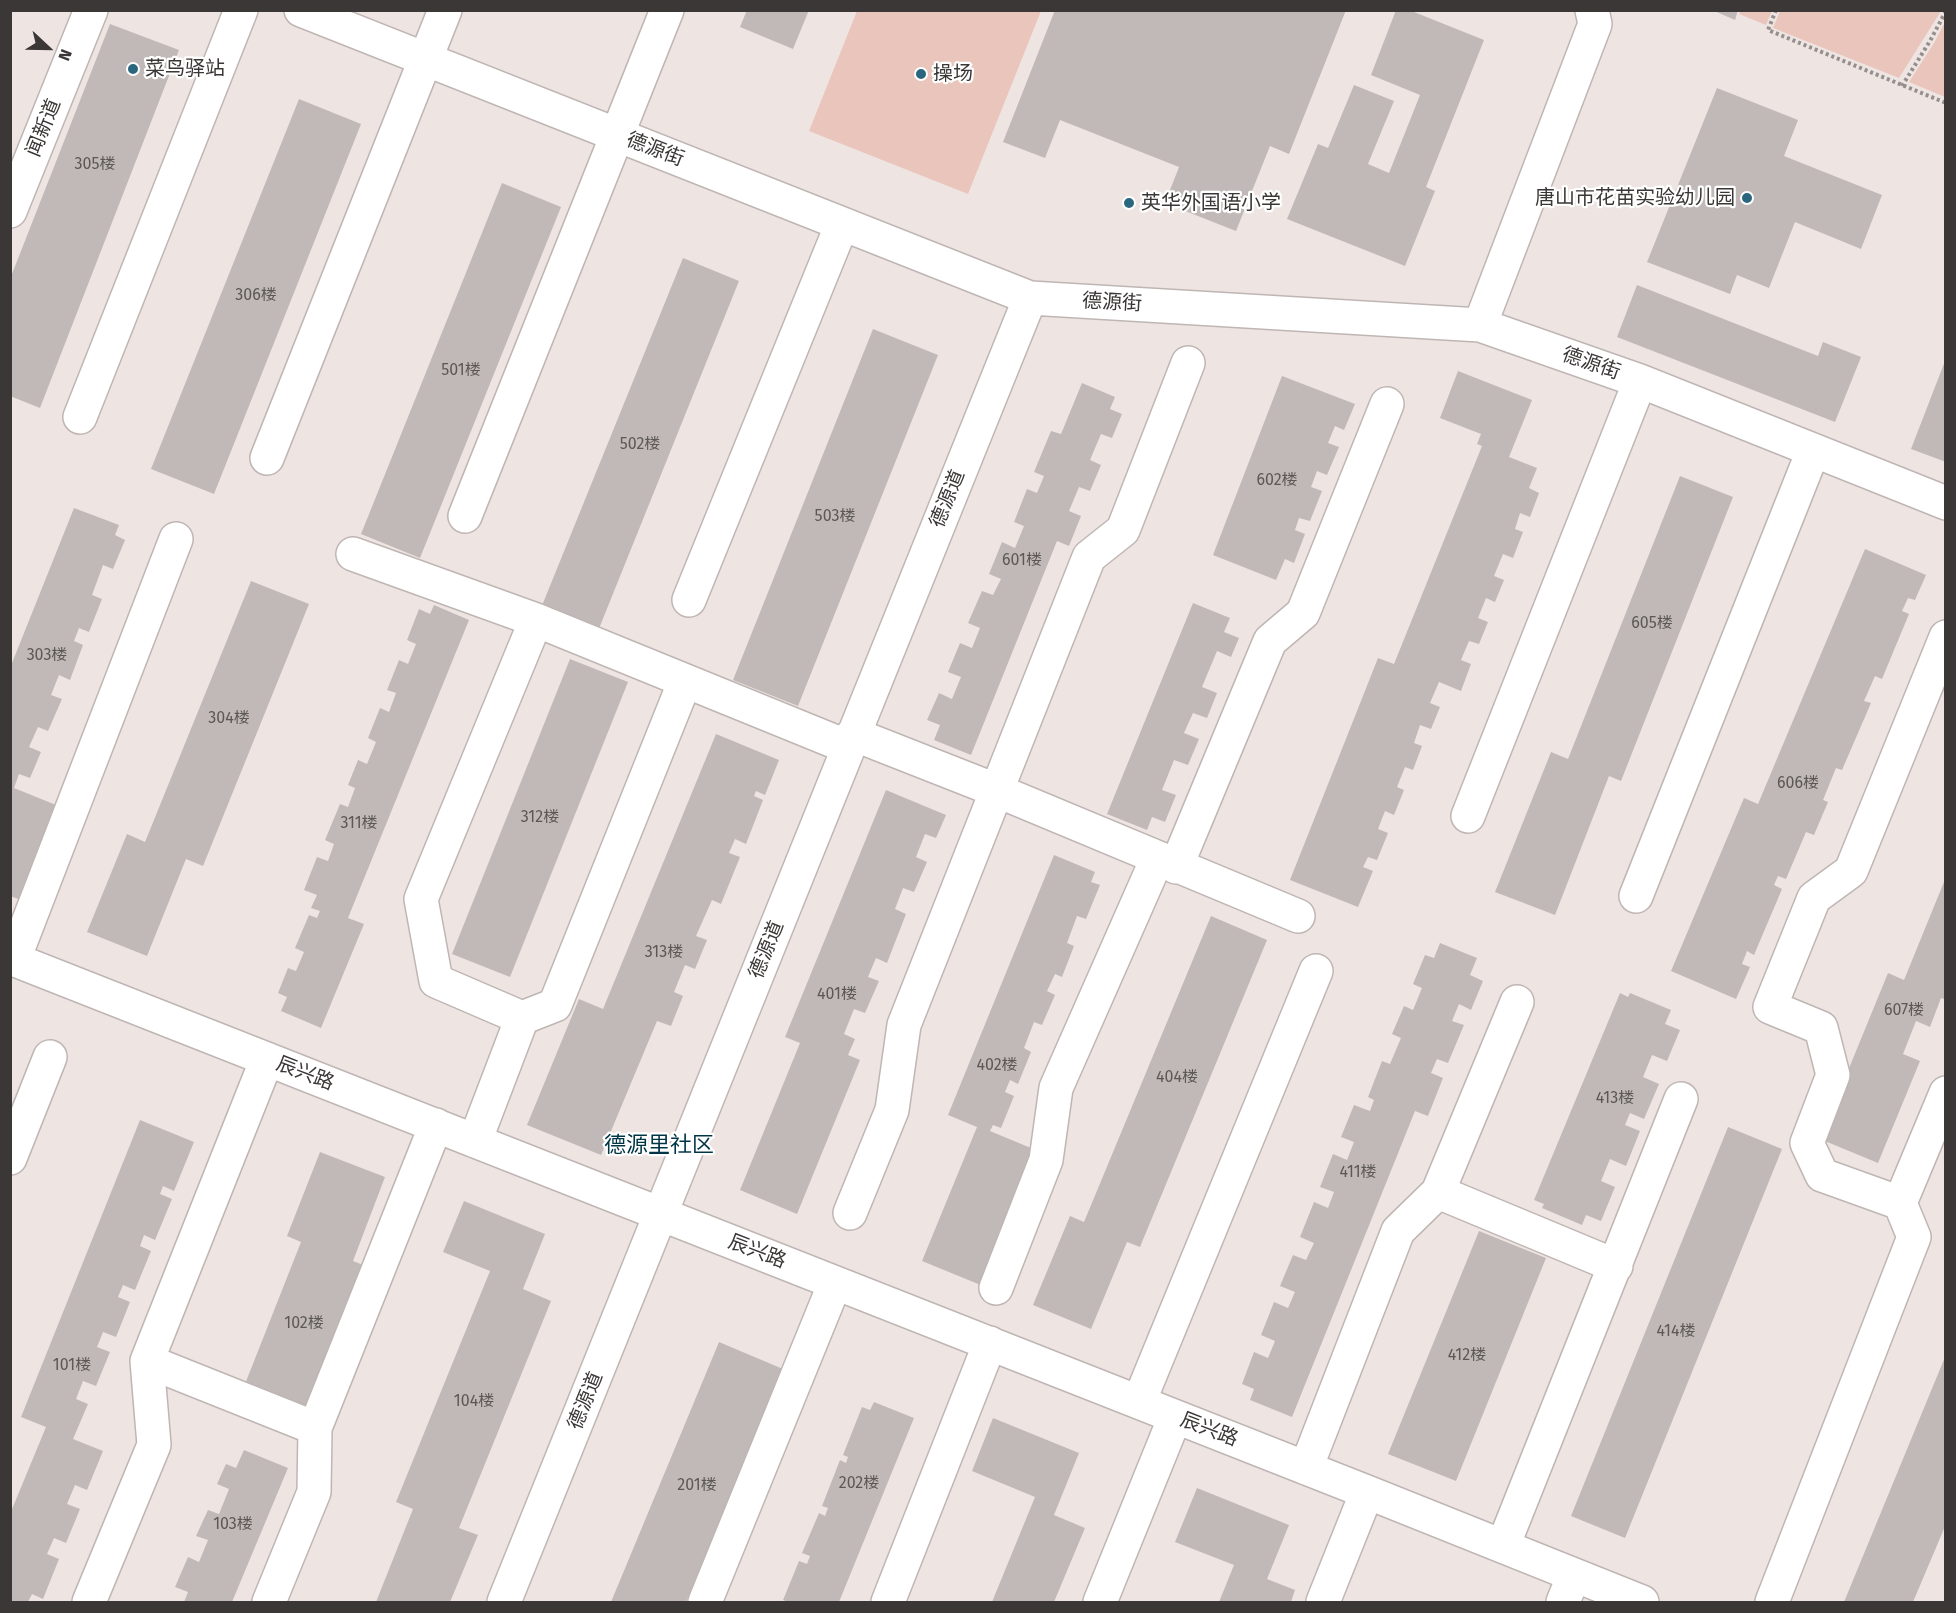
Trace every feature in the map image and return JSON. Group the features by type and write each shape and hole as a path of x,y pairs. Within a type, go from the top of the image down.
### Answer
{"street":[{"name":"闻新道","path":"10,212 91,10"},
{"path":"80,417 241,10"},
{"name":"德源街","path":"301,10 1030,298 1480,325 1640,381 1946,504"},
{"path":"267,458 445,10"},
{"path":"465,516 667,10"},
{"path":"1480,325 1594,24 1592,10"},
{"path":"689,600 842,224"},
{"name":"德源道","path":"504,1602 1030,298"},
{"path":"850,1213 892,1110 903,1025 998,791 1089,557 1123,530 1188,363"},
{"path":"1468,816 1640,381"},
{"path":"996,1288 1046,1160 1056,1088 1167,863 1270,641 1303,613 1387,404"},
{"path":"1636,896 1813,451"},
{"path":"12,959 176,539"},
{"path":"353,554 536,620 685,681 850,741 998,791 1298,916"},
{"path":"536,620 421,899 436,981 522,1018 555,1005 685,681"},
{"path":"1900,1203 1822,1175 1807,1143 1833,1075 1821,1028 1770,1007 1814,898 1851,871 1946,637"},
{"name":"辰兴路","path":"12,959 1503,1546 1568,1589 1642,1602"},
{"path":"1139,1402 1316,970"},
{"path":"1306,1468 1398,1231 1438,1192 1517,1002"},
{"path":"475,1141 522,1018"},
{"path":"10,1158 50,1058"},
{"path":"89,1602 154,1445 147,1361 267,1059"},
{"path":"1772,1602 1914,1237 1900,1203 1946,1093"},
{"path":"1503,1546 1681,1099"},
{"path":"269,1602 314,1492 315,1428 436,1125"},
{"path":"1438,1192 1616,1266"},
{"path":"705,1602 835,1283"},
{"path":"888,1602 990,1343"},
{"path":"147,1361 315,1428"},
{"path":"1100,1602 1175,1417"},
{"path":"1323,1602 1367,1492"}],"path":[{"path":"1776,10 1768,30 1946,103"},
{"path":"1902,86 1946,11"}],"shaded area":[{"path":"1741,10 1772,11 1766,25 1739,14"},
{"path":"1780,10 1941,11 1899,78 1773,28"},
{"path":"857,11 1041,11 968,194 809,131"},
{"path":"1945,22 1945,97 1909,82"}],"building":[{"path":"747,10 809,10 793,49 740,27"},
{"path":"1055,10 1346,10 1289,154 1270,146 1236,231 1165,203 1179,167 1060,120 1045,158 1003,142"},
{"path":"1396,10 1409,10 1484,40 1426,187 1435,191 1405,266 1287,219 1318,144 1328,148 1354,85 1394,101 1368,164 1389,173 1420,95 1371,75"},
{"path":"1712,10 1738,10 1735,20"},
{"path":"110,24 179,50 40,408 10,396 10,279"},
{"path":"1717,88 1798,120 1784,156 1882,195 1861,249 1795,222 1769,288 1737,275 1730,294 1647,262"},
{"path":"299,99 361,124 214,494 151,469"},
{"path":"502,183 561,207 420,558 361,534"},
{"path":"683,258 739,281 598,631 541,608"},
{"path":"1637,285 1818,356 1823,342 1861,357 1835,422 1617,337"},
{"path":"873,329 938,355 798,706 733,680"},
{"path":"1946,361 1946,462 1911,449"},
{"path":"1458,371 1532,400 1509,457 1537,468 1529,488 1539,493 1530,517 1520,513 1515,529 1523,532 1513,558 1503,554 1494,576 1504,580 1495,602 1486,598 1478,618 1488,622 1479,644 1469,641 1461,660 1471,664 1461,691 1439,682 1430,703 1440,707 1431,729 1420,725 1414,743 1422,746 1413,770 1405,767 1397,787 1404,790 1394,815 1385,811 1378,829 1388,833 1377,860 1368,857 1363,867 1373,871 1358,907 1290,880 1378,658 1394,664 1482,446 1477,444 1481,434 1440,418"},
{"path":"1282,376 1355,404 1344,430 1335,426 1328,443 1339,447 1327,475 1317,471 1311,487 1322,491 1310,521 1299,518 1295,530 1305,534 1294,563 1285,559 1276,580 1213,555"},
{"path":"1082,383 1115,397 1110,409 1122,414 1112,438 1101,434 1090,460 1101,465 1090,491 1079,487 1069,511 1081,516 1069,546 1057,541 971,755 934,740 940,725 927,720 939,693 952,699 961,677 948,672 960,643 972,648 980,628 968,623 982,591 993,595 1001,579 989,574 1002,542 1015,548 1024,526 1014,522 1027,489 1037,493 1044,476 1034,472 1051,431 1061,434"},
{"path":"1680,476 1733,497 1621,781 1609,776 1555,915 1495,892 1551,752 1568,759"},
{"path":"74,508 119,525 115,535 125,540 113,569 103,565 92,595 102,599 89,632 79,628 74,641 83,645 70,680 59,675 51,695 62,699 48,731 38,727 29,747 41,752 30,778 19,774 14,788 61,807 24,901 10,896 10,668"},
{"path":"1865,549 1926,575 1915,600 1908,598 1902,611 1909,614 1882,679 1875,676 1864,701 1871,703 1842,770 1836,768 1823,800 1828,802 1814,835 1806,832 1786,879 1778,876 1774,885 1782,889 1754,955 1747,951 1742,964 1750,967 1736,999 1671,971 1744,798 1758,804"},
{"path":"251,581 309,604 203,866 186,859 147,956 87,932 127,834 145,842"},
{"path":"1193,603 1230,618 1224,632 1239,638 1231,657 1217,651 1202,687 1217,693 1207,718 1193,713 1184,733 1199,739 1188,765 1174,760 1162,790 1176,795 1165,822 1152,817 1147,830 1107,814"},
{"path":"434,605 469,620 348,918 364,924 321,1028 281,1011 287,997 278,993 288,968 296,971 304,952 295,948 309,915 317,918 320,911 311,908 317,895 304,890 317,857 328,861 334,844 325,840 340,804 348,807 355,788 348,785 358,760 367,764 376,742 368,738 380,708 389,712 396,693 387,690 399,660 408,664 416,644 407,640 419,609 430,614"},
{"path":"570,659 628,682 510,977 452,954"},
{"path":"716,734 779,760 765,795 756,791 754,796 763,800 746,844 735,839 729,853 740,857 721,904 712,900 696,936 707,940 695,969 685,965 674,992 683,996 671,1026 657,1021 601,1155 527,1125 579,999 603,1009"},
{"path":"886,790 946,815 936,838 925,834 916,857 927,862 914,892 903,888 895,909 906,914 887,963 876,958 868,977 879,981 865,1013 854,1009 844,1034 855,1039 848,1055 860,1060 797,1214 740,1190 800,1043 785,1037"},
{"path":"1054,855 1095,872 1091,882 1100,885 1086,919 1077,916 1067,943 1074,946 1062,977 1055,974 1047,991 1055,995 1042,1025 1034,1022 1024,1048 1031,1052 1018,1084 1010,1080 1005,1092 1014,1096 1001,1128 993,1125 990,1131 1038,1151 983,1286 922,1261 977,1127 948,1115"},
{"path":"1946,877 1946,1000 1941,998 1930,1027 1916,1021 1903,1054 1920,1061 1878,1163 1820,1139 1888,973 1904,980"},
{"path":"1211,916 1267,940 1140,1247 1127,1242 1091,1329 1033,1305 1070,1216 1084,1222"},
{"path":"1440,943 1477,958 1470,975 1483,981 1471,1010 1459,1004 1452,1021 1464,1025 1448,1063 1437,1059 1431,1073 1443,1078 1428,1116 1415,1111 1292,1417 1250,1400 1254,1389 1242,1384 1254,1352 1268,1358 1275,1341 1261,1335 1274,1302 1288,1308 1295,1292 1280,1286 1293,1255 1306,1260 1314,1243 1300,1237 1314,1202 1328,1208 1334,1192 1320,1187 1333,1154 1347,1160 1354,1142 1341,1137 1354,1105 1370,1111 1374,1100 1368,1097 1382,1061 1390,1064 1401,1038 1392,1034 1404,1006 1413,1010 1422,988 1413,984 1425,955 1434,958"},
{"path":"1620,993 1628,997 1630,993 1671,1010 1665,1024 1680,1030 1667,1061 1652,1055 1643,1077 1659,1084 1644,1119 1630,1113 1625,1125 1640,1131 1626,1166 1610,1159 1601,1181 1615,1187 1601,1221 1586,1215 1582,1225 1542,1208 1544,1204 1534,1200"},
{"path":"140,1120 194,1142 174,1191 163,1186 160,1194 172,1199 155,1240 144,1235 140,1246 151,1251 135,1290 123,1285 118,1297 130,1302 116,1337 103,1332 97,1347 110,1352 96,1386 83,1381 76,1399 88,1404 73,1439 103,1451 87,1490 75,1485 67,1504 80,1509 66,1543 54,1538 47,1554 59,1559 43,1599 32,1594 28,1602 10,1602 10,1514 46,1427 21,1417"},
{"path":"1728,1127 1782,1149 1625,1538 1571,1516"},
{"path":"320,1152 385,1177 353,1261 363,1265 307,1408 245,1384 301,1242 287,1236"},
{"path":"464,1201 545,1234 523,1289 551,1301 459,1528 478,1535 450,1602 376,1602 413,1509 396,1502 490,1271 443,1252"},
{"path":"1479,1231 1546,1258 1456,1481 1388,1454"},
{"path":"719,1342 783,1369 686,1602 611,1602"},
{"path":"1945,1357 1946,1524 1913,1602 1844,1602"},
{"path":"874,1402 914,1418 839,1602 788,1602 783,1600 799,1561 807,1564 810,1556 802,1553 819,1513 825,1516 828,1508 822,1506 840,1460 846,1463 848,1457 843,1455 862,1407 870,1410"},
{"path":"993,1418 1079,1453 1054,1515 1085,1528 1054,1602 992,1602 1035,1497 972,1471"},
{"path":"244,1450 288,1468 232,1602 184,1602 188,1592 175,1587 188,1557 199,1562 208,1540 196,1536 208,1510 219,1514 229,1489 217,1484 226,1464 236,1468"},
{"path":"1197,1488 1289,1525 1267,1579 1295,1590 1291,1602 1219,1602 1234,1565 1175,1542"}],"place":[{"name":"菜鸟驿站","path":"133,69"},
{"name":"操场","path":"921,74"},
{"name":"唐山市花苗实验幼儿园","path":"1747,198"},
{"name":"英华外国语小学","path":"1129,203"}],"district":[{"name":"德源里社区","path":"659,1146"}]}
